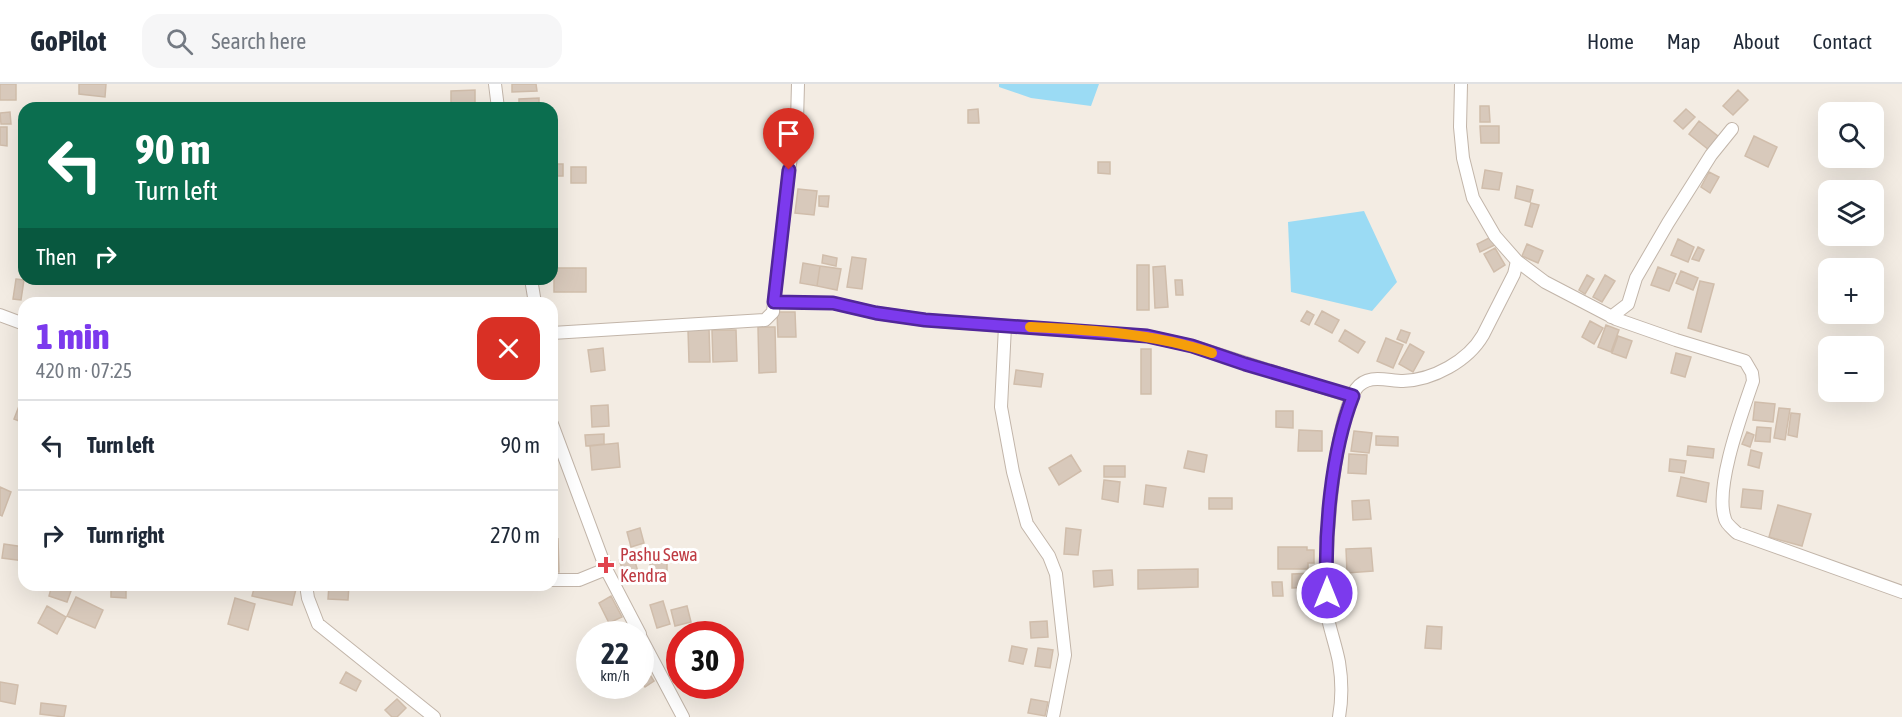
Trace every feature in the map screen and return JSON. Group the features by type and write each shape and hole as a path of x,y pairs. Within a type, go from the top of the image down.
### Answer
{"street":[{"path":"495,84 497,102"},
{"path":"558,333 765,320 773,312 789,170 797,122 798,84"},
{"path":"1461,84 1463,158 1473,198 1495,236 1517,261 1545,282 1611,317 1745,361 1752,373 1753,381 1729,462 1722,495 1725,520 1737,533 1902,592"},
{"path":"1611,317 1628,304 1636,278 1668,223 1711,155 1732,129"},
{"path":"1339,717 1341,706 1339,662 1327,613 1326,573 1340,441 1353,396 1362,382 1374,379 1403,381 1420,378 1438,373 1460,360 1484,335 1514,273 1517,261"},
{"path":"774,302 833,303 876,313 925,320 1147,336 1192,346 1353,396"},
{"path":"0,315 18,322"},
{"path":"1005,326 1001,407 1013,472 1027,524 1049,556 1056,574 1065,655 1053,717"},
{"path":"558,440 606,569 633,621"},
{"path":"558,579 579,580 606,569"},
{"path":"308,591 318,624 434,717"},
{"path":"654,662 683,717"}],"water":[{"path":"999,84 1099,84 1091,106 1031,98 999,87"},
{"path":"1364,211 1397,282 1372,311 1291,292 1288,222"}],"building":[{"path":"0,84 16,84 16,100 0,100"},
{"path":"79,84 106,84 105,97 79,94"},
{"path":"512,84 536,84 537,91 512,92"},
{"path":"475,90 475,102 451,102 451,91"},
{"path":"1738,90 1748,100 1733,115 1723,106"},
{"path":"539,98 539,102 519,102 519,99"},
{"path":"1480,106 1489,106 1490,122 1480,122"},
{"path":"978,109 979,123 968,123 968,110"},
{"path":"1686,109 1695,117 1683,129 1674,121"},
{"path":"10,112 11,124 1,124 0,113"},
{"path":"1699,121 1719,137 1709,150 1689,134"},
{"path":"1480,126 1499,126 1499,143 1481,143"},
{"path":"0,127 7,127 7,146 0,145"},
{"path":"1754,136 1777,147 1768,167 1745,156"},
{"path":"1098,162 1110,162 1110,174 1098,173"},
{"path":"558,164 563,164 563,176 558,176"},
{"path":"571,167 586,167 586,183 571,183"},
{"path":"1485,170 1502,173 1499,190 1482,188"},
{"path":"1709,172 1719,177 1710,193 1701,187"},
{"path":"1517,186 1533,190 1530,202 1515,198"},
{"path":"798,189 817,191 814,215 795,213"},
{"path":"819,196 829,196 828,207 819,206"},
{"path":"1531,203 1539,205 1532,227 1525,225"},
{"path":"1491,237 1495,245 1480,252 1477,244"},
{"path":"1678,239 1694,247 1688,262 1671,255"},
{"path":"1527,244 1543,251 1538,263 1522,256"},
{"path":"1698,247 1704,250 1699,261 1692,259"},
{"path":"1495,248 1505,265 1494,272 1484,254"},
{"path":"823,255 837,258 836,266 822,263"},
{"path":"852,257 866,259 862,289 847,287"},
{"path":"803,263 820,266 817,286 800,283"},
{"path":"1137,265 1149,265 1149,310 1137,310"},
{"path":"820,266 841,269 837,290 817,286"},
{"path":"1165,266 1168,307 1155,308 1153,267"},
{"path":"1658,267 1676,274 1669,291 1651,285"},
{"path":"558,268 586,268 586,292 554,292 554,285 558,285"},
{"path":"1681,271 1698,278 1693,290 1676,283"},
{"path":"1587,275 1594,279 1585,294 1579,290"},
{"path":"1605,275 1615,281 1602,302 1593,297"},
{"path":"16,279 18,279 18,285 23,285 21,297 13,299"},
{"path":"1175,280 1182,280 1183,295 1176,295"},
{"path":"1700,281 1714,284 1701,332 1688,328"},
{"path":"1307,311 1314,315 1309,325 1301,321"},
{"path":"1322,311 1339,320 1332,333 1315,324"},
{"path":"777,312 795,312 796,337 778,337"},
{"path":"1590,321 1603,328 1594,344 1582,337"},
{"path":"1606,325 1619,330 1611,352 1598,347"},
{"path":"758,327 775,327 776,372 759,373"},
{"path":"709,329 710,362 689,362 688,330"},
{"path":"712,330 736,330 737,361 713,362"},
{"path":"1345,330 1365,342 1358,353 1339,341"},
{"path":"1401,330 1410,333 1406,343 1397,339"},
{"path":"1618,336 1632,341 1626,358 1612,353"},
{"path":"1386,338 1403,345 1393,368 1377,361"},
{"path":"1410,344 1424,352 1413,372 1399,364"},
{"path":"603,348 605,370 591,372 588,350"},
{"path":"1141,349 1151,349 1151,394 1141,394"},
{"path":"1676,353 1691,357 1685,377 1671,373"},
{"path":"1016,370 1043,374 1041,387 1014,384"},
{"path":"1755,402 1775,404 1773,422 1753,420"},
{"path":"608,405 609,426 592,427 591,406"},
{"path":"1779,408 1790,409 1785,440 1774,438"},
{"path":"18,409 18,421 14,419"},
{"path":"1276,411 1293,411 1293,428 1276,427"},
{"path":"1791,413 1800,414 1797,437 1788,435"},
{"path":"1757,427 1771,428 1770,442 1755,441"},
{"path":"1299,430 1322,431 1322,451 1298,451"},
{"path":"1354,431 1372,433 1369,453 1351,451"},
{"path":"1747,432 1754,435 1750,447 1742,444"},
{"path":"604,434 604,444 586,446 585,435"},
{"path":"1376,436 1398,437 1398,446 1376,445"},
{"path":"618,443 620,467 592,470 590,446"},
{"path":"1688,446 1714,449 1713,458 1687,455"},
{"path":"1751,450 1762,453 1759,468 1748,465"},
{"path":"1188,451 1207,455 1204,472 1184,468"},
{"path":"1349,454 1367,455 1366,474 1348,473"},
{"path":"1071,455 1081,471 1059,485 1049,468"},
{"path":"1670,459 1686,461 1684,473 1669,471"},
{"path":"1104,466 1125,466 1125,477 1104,477"},
{"path":"1681,477 1709,483 1706,502 1677,496"},
{"path":"1104,480 1120,482 1118,502 1102,499"},
{"path":"1146,485 1166,488 1163,507 1144,504"},
{"path":"0,487 11,492 2,516 0,515"},
{"path":"1743,489 1763,491 1761,509 1741,507"},
{"path":"1209,498 1232,498 1232,509 1209,509"},
{"path":"1369,500 1371,519 1353,520 1352,501"},
{"path":"1778,505 1811,514 1802,546 1769,537"},
{"path":"640,528 644,543 631,547 627,532"},
{"path":"1066,528 1081,530 1078,555 1064,554"},
{"path":"4,544 18,546 18,560 2,558"},
{"path":"1278,547 1307,547 1307,550 1314,550 1314,563 1308,563 1308,569 1278,569"},
{"path":"1371,548 1373,571 1347,573 1346,549"},
{"path":"633,555 639,575 626,579 619,560"},
{"path":"650,561 667,562 667,583 650,583"},
{"path":"1198,569 1198,587 1138,589 1138,570"},
{"path":"1112,570 1113,585 1094,587 1093,571"},
{"path":"1314,573 1314,587 1292,588 1292,574"},
{"path":"1272,582 1282,582 1283,596 1273,596"},
{"path":"50,591 71,591 67,602 49,596"},
{"path":"111,591 126,591 126,598 111,597"},
{"path":"253,591 296,591 292,605 252,596"},
{"path":"329,591 349,591 348,600 328,599"},
{"path":"611,596 622,617 608,621 599,603"},
{"path":"76,597 103,610 95,628 67,616"},
{"path":"235,598 255,604 248,630 228,624"},
{"path":"663,601 669,621 666,621 666,625 657,628 650,605"},
{"path":"47,606 66,617 57,634 38,623"},
{"path":"687,606 691,621 674,621 671,610"},
{"path":"1047,621 1048,637 1031,638 1030,622"},
{"path":"1427,626 1442,627 1441,649 1425,648"},
{"path":"1012,646 1027,649 1023,664 1009,661"},
{"path":"1038,648 1053,650 1050,668 1035,666"},
{"path":"346,672 361,681 356,691 340,683"},
{"path":"0,682 18,685 15,704 0,701"},
{"path":"397,699 406,708 397,717 392,717 385,710"},
{"path":"1031,699 1048,702 1045,716 1028,713"},
{"path":"41,703 66,706 64,717 40,714"}],"slow traffic":[{"path":"1030,327 1147,336 1212,353"}],"place":[{"name":"Pashu Sewa Kendra","path":"606,565"}],"route":[{"path":"789,170 774,302 833,303 876,313 925,320 1147,336 1192,346 1353,396 1347,410 1340,441 1329,519 1327,593"}]}
